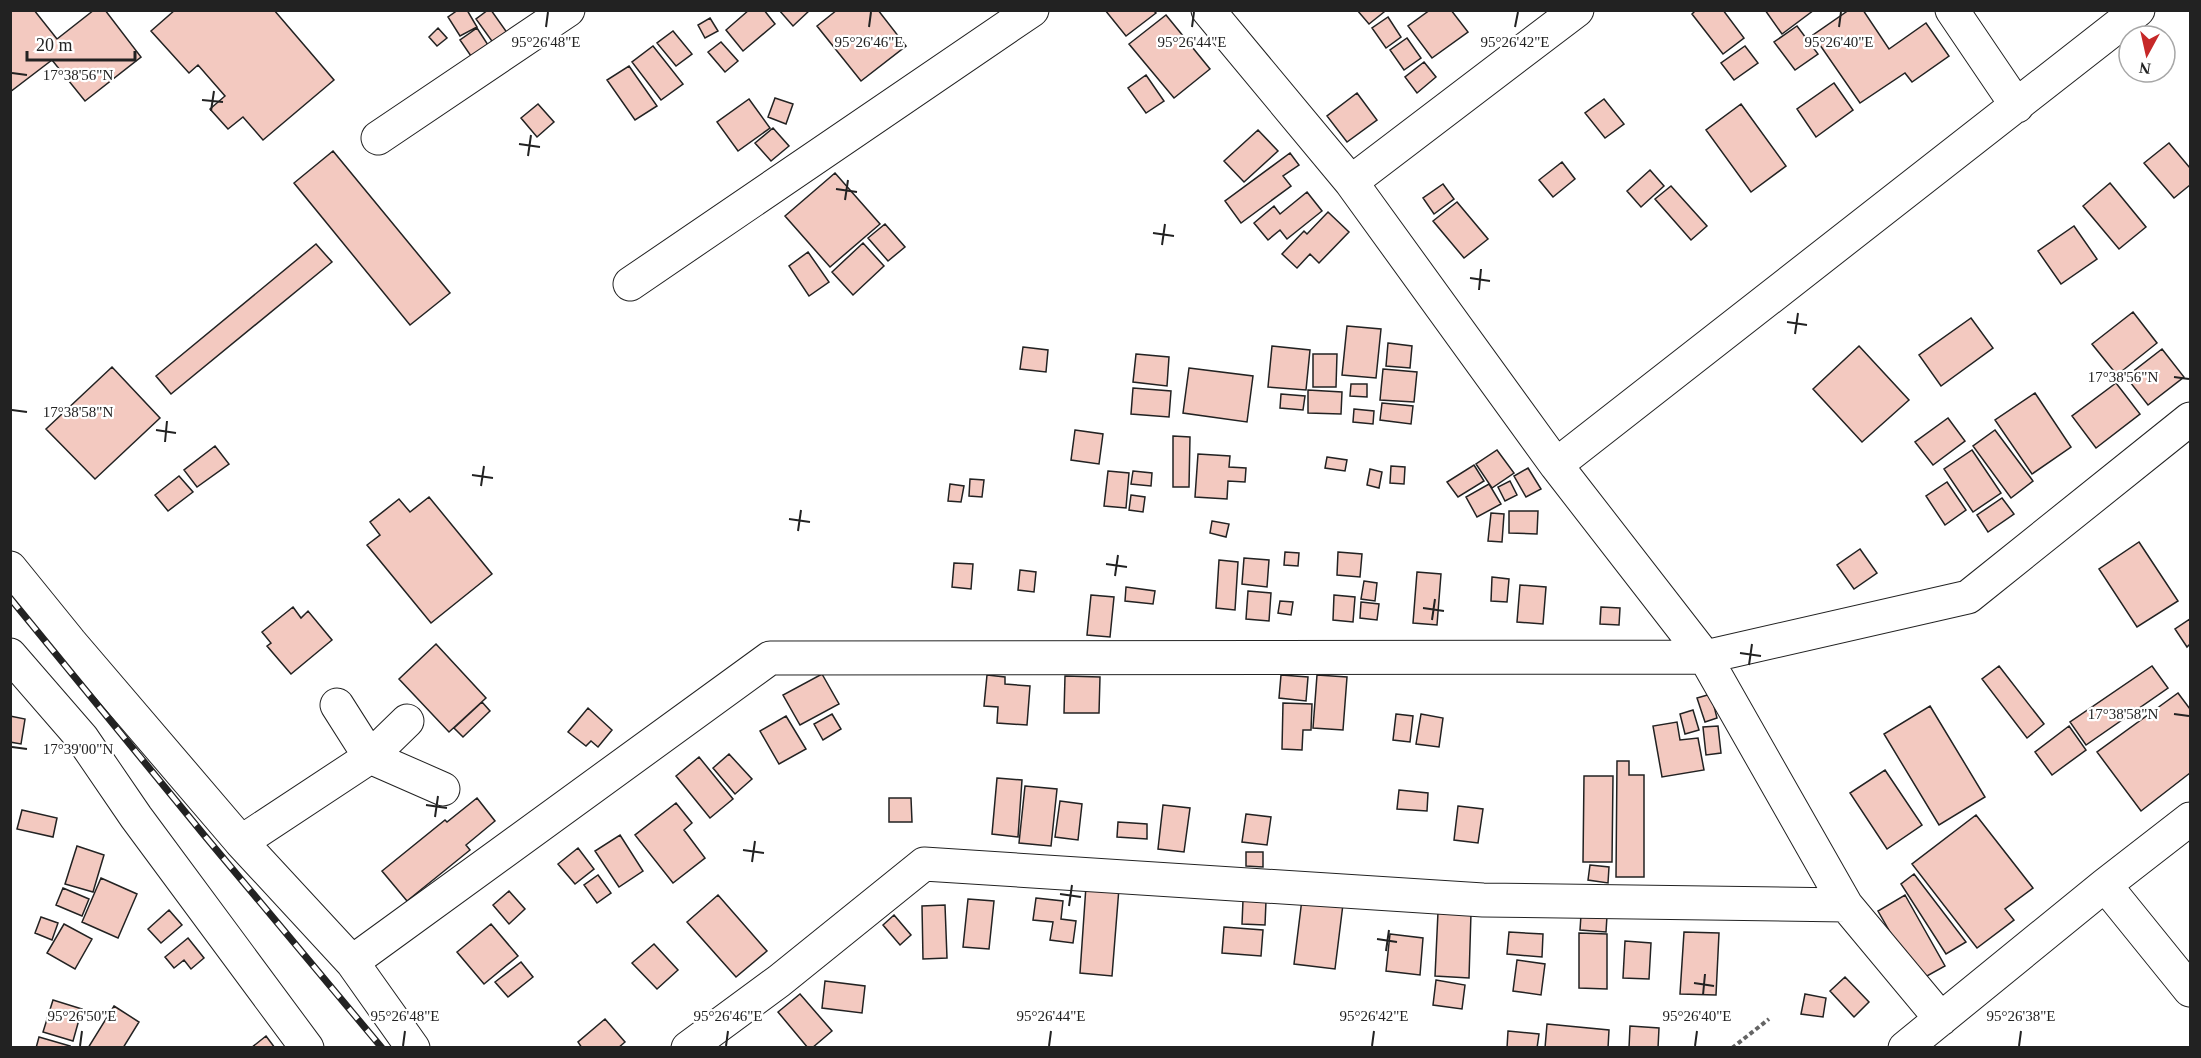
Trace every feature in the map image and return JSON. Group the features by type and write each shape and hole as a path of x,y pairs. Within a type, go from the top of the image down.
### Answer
{"street":[{"path":"378,138 568,10"},
{"path":"630,284 1032,10"},
{"path":"1208,10 1351,182 1556,465 1706,657 1846,905 1941,1019"},
{"path":"1351,182 1577,10"},
{"path":"1952,10 2017,106"},
{"path":"1556,465 2138,10"},
{"path":"352,962 770,658 1706,657 1968,597 2190,419"},
{"path":"10,568 77,651 241,842 352,962 413,1047"},
{"path":"10,655 82,738 136,817 307,1047"},
{"path":"337,705 370,757 443,789"},
{"path":"241,842 370,757 407,721"},
{"path":"1905,1047 2190,819"},
{"path":"688,1047 779,981 924,864 1483,900 1846,905"},
{"path":"2105,885 2190,990"}],"path":[{"path":"1732,1047 1769,1019"}],"building":[{"path":"10,10 34,10 57,39 94,10 105,10 141,57 85,101 52,60 10,92"},
{"path":"175,10 274,10 334,80 263,140 243,117 228,129 210,109 225,96 198,65 189,73 151,31"},
{"path":"458,10 467,10 477,27 460,36 448,17"},
{"path":"491,10 508,34 494,44 476,19"},
{"path":"749,10 764,10 775,24 743,51 726,30"},
{"path":"779,10 810,10 793,26"},
{"path":"837,10 878,10 906,46 861,81 817,26"},
{"path":"1105,10 1153,10 1156,13 1126,36"},
{"path":"1357,10 1382,10 1384,12 1369,24"},
{"path":"1430,10 1451,10 1468,32 1432,58 1408,26"},
{"path":"1696,10 1723,10 1744,38 1723,54 1692,14"},
{"path":"1765,10 1814,10 1782,34"},
{"path":"1849,10 1863,10 1889,49 1926,23 1949,56 1912,82 1905,73 1860,103 1813,35"},
{"path":"1166,15 1210,69 1174,98 1129,44"},
{"path":"1388,17 1401,37 1386,48 1372,28"},
{"path":"710,18 718,31 705,38 698,25"},
{"path":"1797,26 1818,54 1795,70 1774,42"},
{"path":"438,28 447,38 437,46 429,37"},
{"path":"477,28 490,48 473,59 460,40"},
{"path":"673,31 692,54 676,66 657,43"},
{"path":"1407,38 1421,58 1404,70 1390,50"},
{"path":"721,42 738,61 725,72 708,52"},
{"path":"653,46 683,84 661,100 632,62"},
{"path":"1745,46 1758,63 1734,80 1721,63"},
{"path":"1424,62 1436,77 1417,93 1405,77"},
{"path":"629,66 657,106 635,120 607,80"},
{"path":"1146,75 1164,101 1146,113 1128,88"},
{"path":"1834,83 1853,110 1816,137 1797,109"},
{"path":"1357,93 1377,120 1347,142 1327,116"},
{"path":"775,98 793,104 786,124 768,117"},
{"path":"749,99 770,128 738,151 717,122"},
{"path":"1604,99 1624,124 1605,138 1585,113"},
{"path":"538,104 554,122 537,137 521,118"},
{"path":"1741,104 1786,166 1751,192 1706,130"},
{"path":"773,128 789,146 771,161 755,143"},
{"path":"1258,130 1278,151 1244,182 1224,161"},
{"path":"2169,143 2190,168 2190,185 2174,198 2144,163"},
{"path":"333,151 450,293 410,325 294,183"},
{"path":"1290,153 1299,165 1283,176 1291,186 1241,223 1225,201"},
{"path":"1562,162 1575,179 1553,197 1539,180"},
{"path":"1650,170 1664,186 1641,207 1627,191"},
{"path":"835,173 880,224 830,267 785,216"},
{"path":"2110,183 2146,227 2119,249 2083,206"},
{"path":"1443,184 1454,199 1434,214 1423,198"},
{"path":"1671,186 1707,226 1691,240 1655,199"},
{"path":"1307,192 1322,211 1287,239 1280,230 1268,240 1254,223 1274,206 1280,214"},
{"path":"1457,202 1488,239 1464,258 1433,221"},
{"path":"1328,212 1349,232 1319,263 1310,254 1297,268 1282,254 1304,231 1307,234"},
{"path":"885,224 905,247 888,261 868,238"},
{"path":"2074,226 2097,259 2061,284 2038,251"},
{"path":"863,243 884,266 853,295 832,272"},
{"path":"316,244 332,262 171,394 156,376"},
{"path":"808,252 829,282 809,296 789,266"},
{"path":"2133,312 2157,343 2117,375 2092,344"},
{"path":"1971,318 1993,348 1941,386 1919,355"},
{"path":"1347,326 1381,329 1376,378 1342,375"},
{"path":"1388,343 1412,346 1410,368 1386,366"},
{"path":"1272,346 1310,350 1306,390 1268,387"},
{"path":"1859,346 1909,400 1862,442 1813,389"},
{"path":"1023,347 1048,350 1046,372 1020,369"},
{"path":"2162,349 2184,377 2148,405 2126,377"},
{"path":"1136,354 1169,357 1167,386 1133,382"},
{"path":"1313,354 1337,354 1336,387 1313,387"},
{"path":"112,367 160,418 95,479 46,429"},
{"path":"1189,368 1253,376 1247,422 1183,413"},
{"path":"1383,369 1417,372 1414,402 1380,400"},
{"path":"2116,383 2140,414 2096,448 2072,416"},
{"path":"1351,384 1367,384 1367,397 1350,396"},
{"path":"1133,388 1171,391 1169,417 1131,414"},
{"path":"1308,390 1342,392 1341,414 1308,413"},
{"path":"2035,393 2071,447 2032,474 1995,420"},
{"path":"1281,394 1305,396 1303,410 1280,408"},
{"path":"1382,403 1413,406 1411,424 1380,420"},
{"path":"1354,409 1374,411 1373,424 1353,422"},
{"path":"1948,418 1965,441 1933,465 1915,442"},
{"path":"1075,430 1103,434 1099,464 1071,460"},
{"path":"1995,430 2033,481 2011,498 1973,446"},
{"path":"1173,436 1190,437 1189,487 1173,487"},
{"path":"215,446 229,464 197,487 184,470"},
{"path":"1497,450 1514,473 1492,488 1476,464"},
{"path":"1972,450 2001,493 1973,512 1944,469"},
{"path":"1198,454 1230,456 1229,467 1246,468 1245,482 1228,481 1227,499 1195,497"},
{"path":"1327,457 1347,460 1345,471 1325,468"},
{"path":"1474,465 1484,481 1458,497 1447,482"},
{"path":"1391,466 1405,467 1404,484 1390,483"},
{"path":"1528,468 1541,489 1526,497 1514,476"},
{"path":"1370,469 1382,472 1379,488 1367,485"},
{"path":"1108,471 1129,473 1126,508 1104,506"},
{"path":"1133,471 1152,473 1151,486 1131,484"},
{"path":"179,476 193,492 168,511 155,495"},
{"path":"970,479 984,480 982,497 969,496"},
{"path":"1510,481 1517,495 1505,501 1498,487"},
{"path":"1947,482 1966,510 1945,525 1926,496"},
{"path":"950,484 964,486 961,502 948,501"},
{"path":"1489,484 1501,504 1477,517 1466,497"},
{"path":"1131,495 1145,497 1143,512 1129,510"},
{"path":"429,497 492,574 431,623 367,545 380,535 370,522 399,499 410,512"},
{"path":"2002,498 2014,514 1988,532 1977,515"},
{"path":"1509,511 1538,511 1537,534 1509,533"},
{"path":"1491,513 1504,514 1502,542 1488,541"},
{"path":"1212,521 1229,524 1226,537 1210,533"},
{"path":"2139,542 2178,601 2137,627 2099,569"},
{"path":"1860,549 1877,573 1854,589 1837,565"},
{"path":"1285,552 1299,553 1298,566 1284,565"},
{"path":"1338,552 1362,554 1360,577 1337,575"},
{"path":"1244,558 1269,560 1267,587 1242,584"},
{"path":"1219,560 1238,562 1235,610 1216,608"},
{"path":"954,563 973,564 971,589 952,587"},
{"path":"1020,570 1036,572 1034,592 1018,590"},
{"path":"1417,572 1441,574 1437,625 1413,623"},
{"path":"1492,577 1509,579 1507,602 1491,601"},
{"path":"1364,581 1377,583 1375,601 1361,599"},
{"path":"1520,585 1546,587 1543,624 1517,622"},
{"path":"1126,587 1155,591 1153,604 1125,601"},
{"path":"1248,591 1271,593 1269,621 1246,619"},
{"path":"1091,595 1114,597 1110,637 1087,635"},
{"path":"1334,595 1355,597 1353,622 1333,620"},
{"path":"1280,601 1293,602 1291,615 1278,613"},
{"path":"1361,602 1379,604 1377,620 1360,618"},
{"path":"293,607 301,618 308,611 332,640 291,674 267,646 271,643 262,632"},
{"path":"1601,607 1620,608 1619,625 1600,624"},
{"path":"2190,619 2190,644 2187,647 2175,629"},
{"path":"436,644 486,698 449,732 399,679"},
{"path":"1999,666 2044,724 2027,738 1982,679"},
{"path":"2152,666 2168,688 2086,745 2070,722"},
{"path":"822,674 839,704 800,725 783,695"},
{"path":"987,675 1005,677 1005,684 1030,686 1027,725 997,723 998,707 984,706"},
{"path":"1281,675 1308,677 1306,701 1279,698"},
{"path":"1317,675 1347,677 1343,730 1313,728"},
{"path":"1065,676 1100,677 1099,713 1064,713"},
{"path":"2178,693 2190,709 2190,773 2141,811 2097,752"},
{"path":"1711,694 1717,718 1705,722 1697,698"},
{"path":"482,702 490,711 463,737 454,728"},
{"path":"1283,703 1312,704 1311,730 1303,730 1302,750 1282,749"},
{"path":"1930,706 1985,797 1939,825 1884,734"},
{"path":"588,708 612,730 598,747 591,741 586,746 568,732"},
{"path":"1693,710 1699,730 1685,734 1680,714"},
{"path":"832,714 841,729 823,740 814,724"},
{"path":"1396,714 1413,716 1410,742 1393,740"},
{"path":"1421,714 1443,718 1439,747 1416,744"},
{"path":"10,716 25,719 21,744 10,742"},
{"path":"786,716 806,749 779,764 760,731"},
{"path":"1677,722 1680,740 1698,738 1704,770 1662,777 1653,726"},
{"path":"1718,726 1721,753 1706,755 1703,727"},
{"path":"2069,726 2086,750 2052,775 2035,752"},
{"path":"729,754 752,779 735,794 713,768"},
{"path":"699,757 733,799 710,818 676,776"},
{"path":"1617,761 1629,761 1629,775 1644,775 1644,877 1616,877"},
{"path":"1885,770 1922,825 1887,849 1850,793"},
{"path":"1584,776 1613,776 1612,862 1583,862"},
{"path":"997,778 1022,780 1018,837 992,834"},
{"path":"1025,786 1057,789 1051,846 1019,843"},
{"path":"1399,790 1428,793 1427,811 1397,809"},
{"path":"477,798 495,821 466,845 470,850 407,901 382,871 445,820 447,822"},
{"path":"889,798 911,798 912,822 889,822"},
{"path":"1060,801 1082,804 1078,840 1055,837"},
{"path":"676,803 692,823 684,830 705,858 673,883 635,835"},
{"path":"1163,805 1190,808 1184,852 1158,849"},
{"path":"1458,806 1483,809 1478,843 1454,840"},
{"path":"22,810 57,818 53,837 17,829"},
{"path":"1246,814 1271,817 1267,845 1242,842"},
{"path":"1976,815 2033,888 2005,909 2014,920 1977,948 1912,864"},
{"path":"1118,822 1147,824 1147,839 1117,837"},
{"path":"620,835 643,871 619,887 595,851"},
{"path":"77,846 104,855 93,892 65,884"},
{"path":"578,848 594,869 575,884 558,864"},
{"path":"1246,852 1263,852 1263,867 1246,866"},
{"path":"1590,865 1609,867 1608,883 1588,880"},
{"path":"1914,874 1966,942 1946,954 1901,884"},
{"path":"598,875 611,893 597,903 584,885"},
{"path":"101,878 137,894 118,938 82,922"},
{"path":"1086,886 1119,888 1112,976 1080,973"},
{"path":"63,888 89,899 82,916 56,905"},
{"path":"509,891 525,909 509,924 493,905"},
{"path":"718,895 767,951 736,977 687,922"},
{"path":"1905,895 1945,966 1918,981 1878,911"},
{"path":"1036,898 1063,901 1061,919 1076,921 1073,943 1050,940 1053,922 1033,920"},
{"path":"968,899 994,901 989,949 963,947"},
{"path":"1302,899 1343,904 1335,969 1294,964"},
{"path":"1243,900 1266,901 1265,925 1242,924"},
{"path":"945,905 947,958 923,959 922,906"},
{"path":"169,910 182,925 161,943 148,929"},
{"path":"1438,912 1471,913 1469,978 1435,976"},
{"path":"894,915 911,935 900,945 883,925"},
{"path":"1581,915 1607,916 1606,932 1580,930"},
{"path":"41,917 58,923 52,940 35,933"},
{"path":"64,924 92,939 75,969 47,953"},
{"path":"491,924 518,956 484,984 457,952"},
{"path":"1224,927 1263,930 1261,956 1222,953"},
{"path":"1509,932 1543,934 1542,957 1507,954"},
{"path":"1684,932 1719,933 1716,995 1680,994"},
{"path":"1579,933 1607,934 1607,989 1579,988"},
{"path":"1390,934 1423,938 1420,975 1386,971"},
{"path":"188,938 204,958 191,969 184,960 174,968 165,957"},
{"path":"1625,941 1651,943 1649,979 1623,978"},
{"path":"654,944 678,970 657,989 632,963"},
{"path":"1517,960 1545,964 1541,995 1513,991"},
{"path":"521,962 533,977 508,997 495,982"},
{"path":"1845,977 1869,1002 1854,1017 1830,991"},
{"path":"1436,980 1465,985 1462,1009 1433,1005"},
{"path":"825,981 865,986 862,1013 822,1008"},
{"path":"800,994 832,1031 812,1048 808,1048 778,1012"},
{"path":"1805,994 1826,998 1823,1017 1801,1014"},
{"path":"53,1000 82,1009 73,1041 43,1032"},
{"path":"114,1006 139,1022 123,1048 88,1048"},
{"path":"605,1019 625,1042 618,1048 582,1048 578,1042"},
{"path":"1547,1024 1609,1030 1608,1048 1545,1048"},
{"path":"1630,1026 1659,1028 1658,1048 1629,1048"},
{"path":"1508,1031 1539,1034 1537,1048 1507,1048"},
{"path":"266,1036 275,1048 251,1048"},
{"path":"39,1037 70,1046 69,1048 36,1048"}],"railway":[{"path":"10,598 382,1048"}]}
